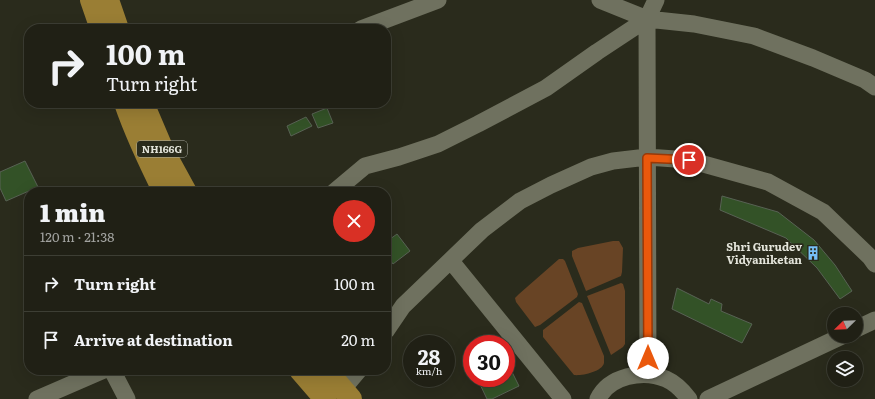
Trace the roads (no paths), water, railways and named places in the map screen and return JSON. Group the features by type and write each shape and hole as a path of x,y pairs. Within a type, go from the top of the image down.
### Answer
{"highway":[{"path":"92,0 99,24"},
{"path":"108,0 116,24"},
{"name":"NH166G","path":"128,108 139,141 162,187"},
{"name":"NH166G","path":"145,108 163,150 183,187"},
{"path":"308,375 340,396"},
{"path":"329,375 340,396"}],"street":[{"path":"373,24 438,0"},
{"path":"600,0 647,19 694,24 754,36 864,80 875,87"},
{"path":"648,374 647,19 656,0"},
{"path":"340,187 365,166 399,158 438,144 546,88 647,19"},
{"path":"391,319 482,230 520,202 551,185 591,167 613,161 647,158 689,160 768,182 823,212 875,264"},
{"path":"451,261 563,399"},
{"path":"863,326 875,320"},
{"path":"708,399 827,343"},
{"path":"598,399 613,383 629,375 648,374 666,379 682,390 689,399"},
{"path":"37,399 92,375"},
{"path":"115,375 127,399"},
{"path":"340,396 355,375"}],"place":[{"name":"Shri Gurudev Vidyaniketan","path":"813,253"}]}
